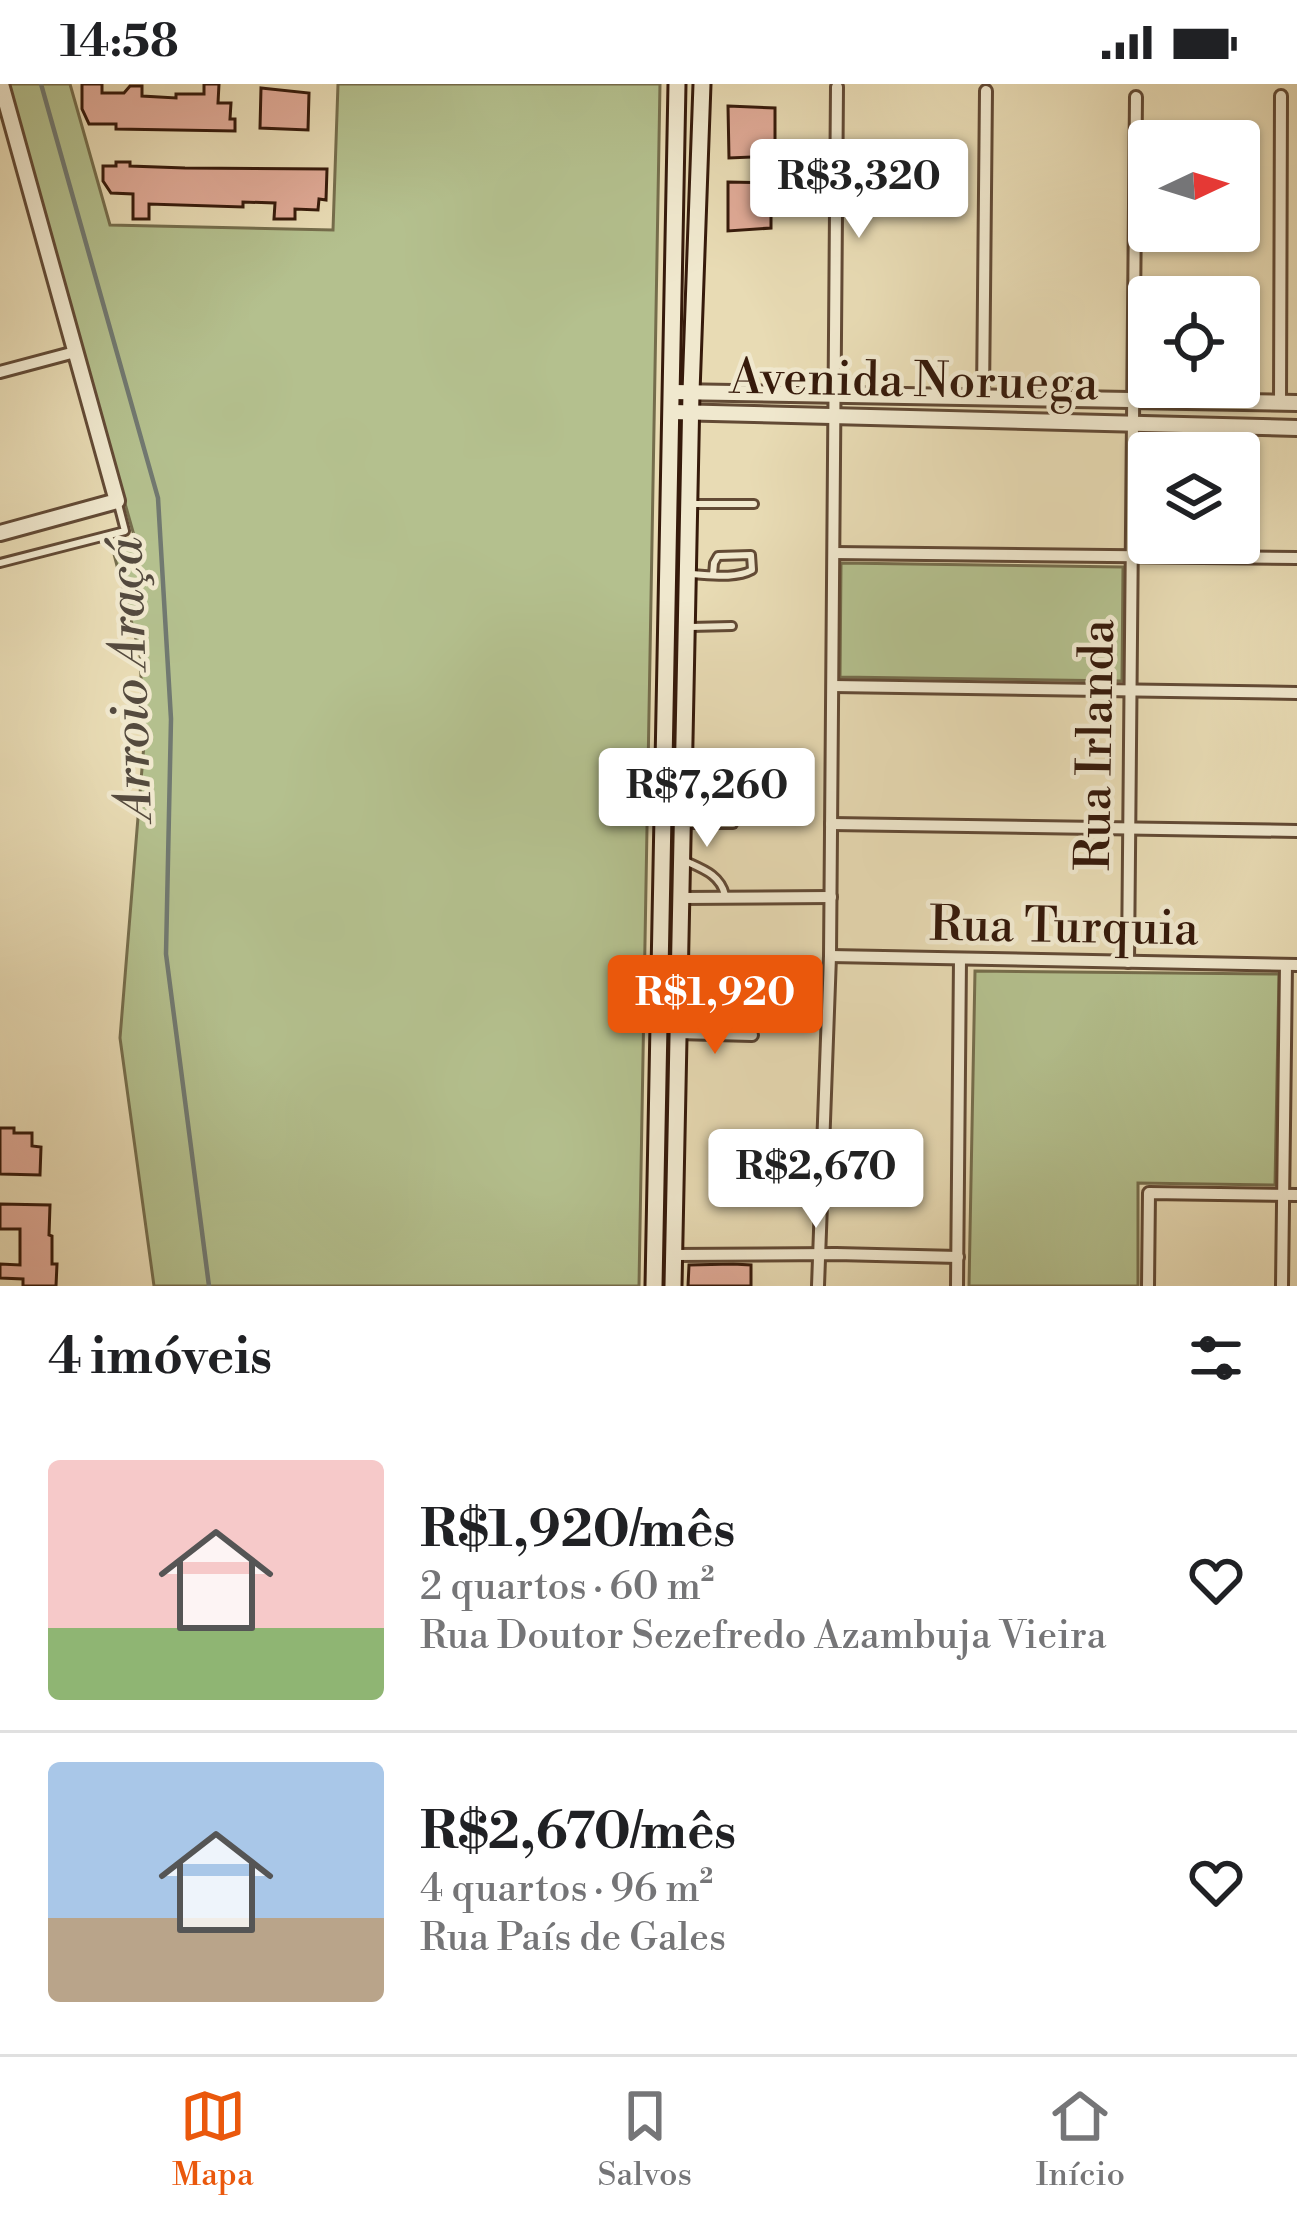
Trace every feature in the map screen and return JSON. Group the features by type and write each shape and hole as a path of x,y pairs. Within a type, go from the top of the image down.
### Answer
{"main road":[{"path":"654,1286 677,84"},
{"path":"673,1286 690,412 702,84"}],"street":[{"path":"0,532 117,501 1,84"},
{"path":"818,1286 831,898 837,87"},
{"path":"983,397 986,91"},
{"path":"1280,402 1281,96"},
{"name":"Rua Irlanda","path":"1134,276 1136,98"},
{"path":"0,372 75,352"},
{"name":"Avenida Noruega","path":"673,392 1128,400"},
{"name":"Avenida Noruega","path":"1260,402 1297,403"},
{"name":"Rua Irlanda","path":"1132,432 1133,408"},
{"name":"Avenida Noruega","path":"672,412 1297,428"},
{"path":"834,553 1128,556"},
{"path":"1260,558 1297,558"},
{"name":"Rua Irlanda","path":"1128,962 1131,564"},
{"path":"832,686 1297,693"},
{"path":"831,824 1297,831"},
{"path":"680,898 831,898"},
{"name":"Rua Turquia","path":"830,956 1292,965"},
{"path":"957,1286 960,959"},
{"path":"1282,1286 1290,1195 1292,965"},
{"path":"678,1033 752,1034"},
{"path":"1148,1286 1149,1193 1290,1195"},
{"path":"674,1255 958,1258"}],"lane":[{"path":"0,563 125,531 117,501"},
{"path":"688,504 754,504"},
{"path":"687,574 713,574 746,574 752,570 751,555 718,556 713,574"},
{"path":"686,627 732,626"},
{"path":"682,824 734,824"},
{"path":"681,859 722,882 726,899"}],"green space":[{"path":"7,84 70,84 110,225 333,230 338,84 660,84 639,1286 154,1286 120,1038 144,744 140,655 114,554 135,539"},
{"path":"841,563 1123,567 1122,681 840,677"},
{"path":"975,971 1279,974 1275,1185 1138,1183 1138,1286 969,1286"}],"building":[{"path":"82,84 102,84 102,93 124,93 130,86 142,86 142,96 176,98 176,94 204,94 204,84 219,84 218,103 231,103 235,131 116,129 116,124 89,124 82,109"},
{"path":"261,88 309,93 308,130 260,128"},
{"path":"728,106 775,108 775,156 729,158"},
{"path":"116,162 185,168 327,169 326,200 319,199 318,210 295,209 295,219 274,219 275,203 243,202 243,207 149,204 149,219 133,219 133,194 111,193 103,181 103,166 116,166"},
{"path":"728,182 771,183 771,228 728,231"},
{"path":"0,1128 32,1133 32,1146 41,1147 40,1175 0,1174"},
{"path":"0,1204 50,1205 56,1286 23,1286 23,1279 0,1278 0,1264 20,1265 20,1229 0,1229"},
{"path":"689,1265 751,1265 751,1286 688,1286"}],"waterway":[{"name":"Arroio Araçá","path":"41,84 158,498 171,719 166,954 209,1286"}]}
